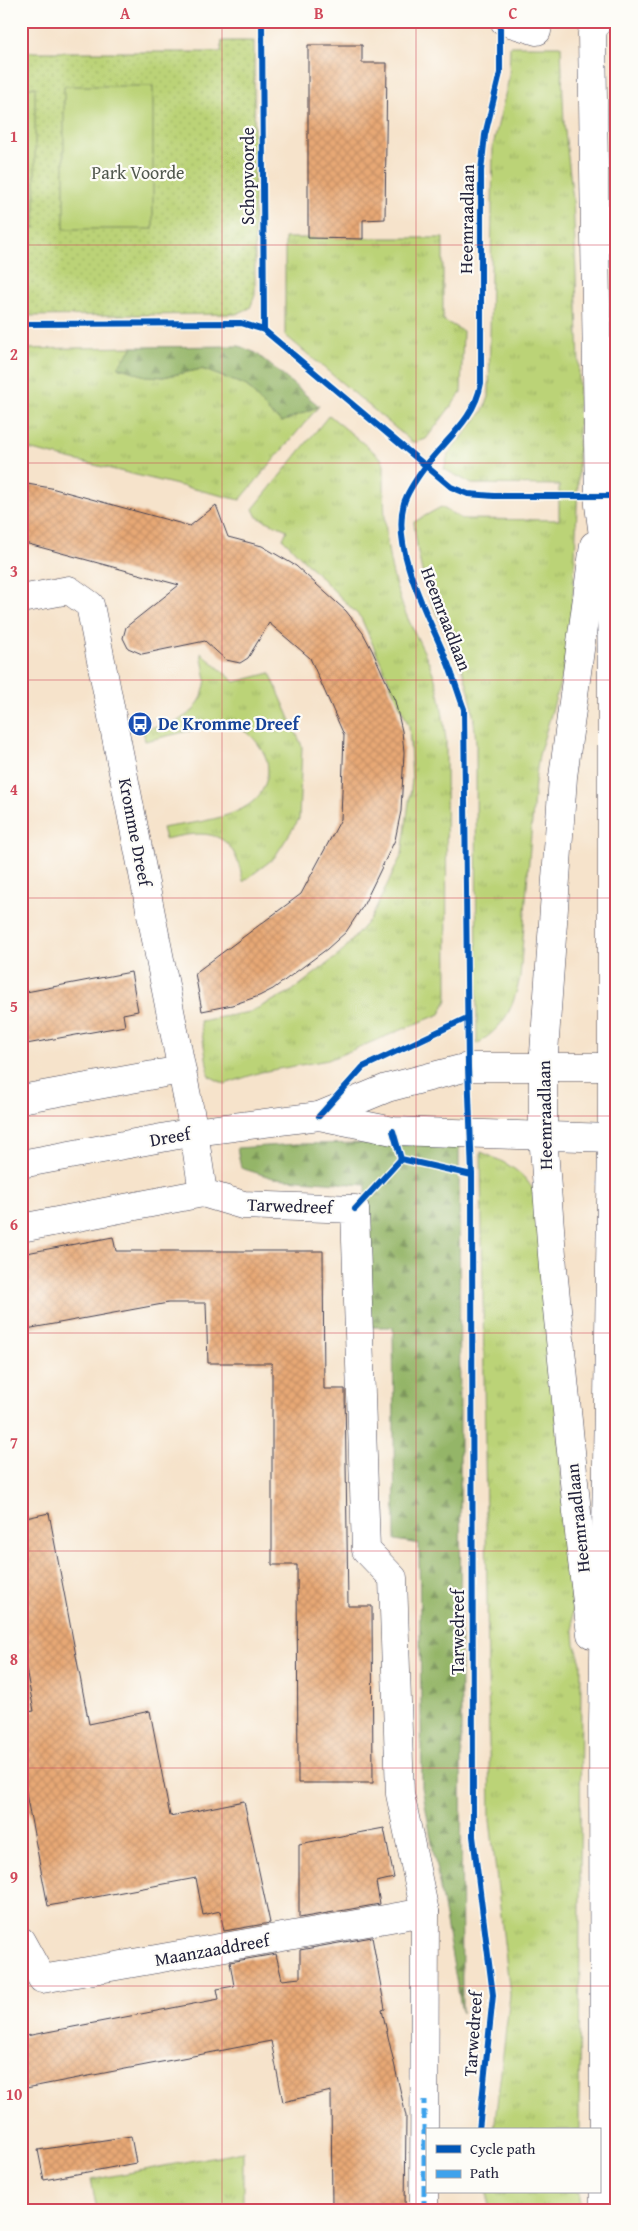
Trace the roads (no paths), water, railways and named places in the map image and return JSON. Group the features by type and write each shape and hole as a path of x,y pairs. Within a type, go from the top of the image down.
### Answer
{"street":[{"path":"504,21 537,31"},
{"name":"Heemraadlaan","path":"590,25 599,505 611,597 612,1138 603,1725 604,2210"},
{"name":"Heemraadlaan","path":"599,505 563,777 543,1068 544,1135 552,1268 580,1553 603,1725"},
{"name":"Kromme Dreef","path":"21,599 69,590 90,605 194,1132"},
{"name":"Dreef","path":"21,1164 194,1132 319,1116 387,1088 468,1067 612,1067"},
{"path":"21,1099 181,1070"},
{"name":"Dreef","path":"319,1116 393,1131 612,1138"},
{"path":"21,1228 203,1193 194,1132"},
{"name":"Tarwedreef","path":"203,1193 243,1205 355,1209 366,1550 393,1578 400,1794 425,1912 424,2210"},
{"name":"Maanzaaddreef","path":"21,1941 42,1979 425,1912"}],"place":[{"name":"De Kromme Dreef","path":"140,724"}],"park label":[{"name":"Park Voorde","path":"138,173"}]}
